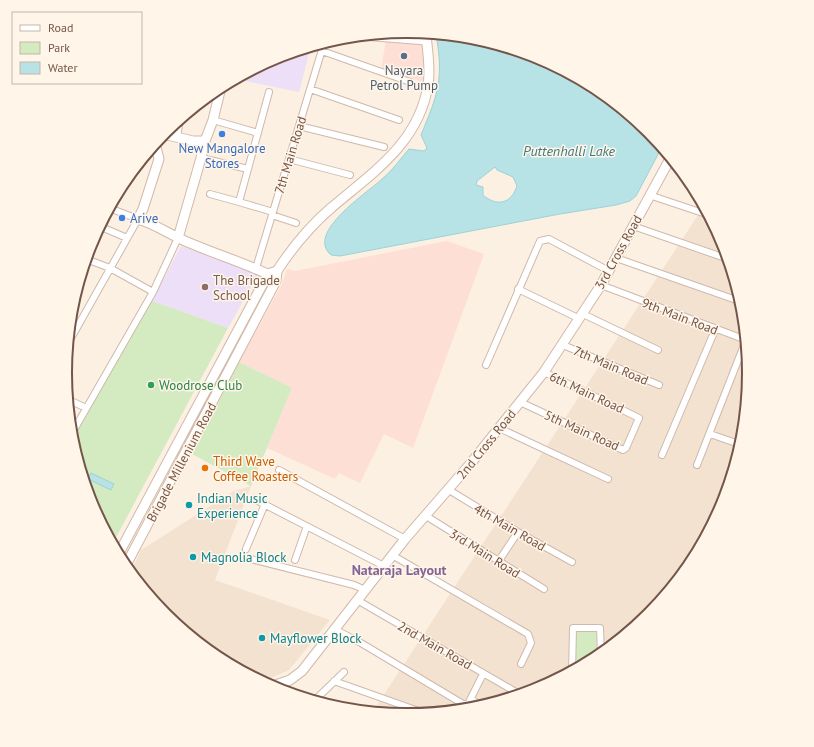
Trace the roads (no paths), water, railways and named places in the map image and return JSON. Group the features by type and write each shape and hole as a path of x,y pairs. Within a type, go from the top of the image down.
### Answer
{"street":[{"path":"121,549 274,275 292,249 317,221 386,163 404,141 416,122 427,90 429,63 426,39"},
{"name":"7th Main Road","path":"256,268 323,48"},
{"path":"322,52 410,82"},
{"path":"310,89 399,120"},
{"path":"239,202 269,92"},
{"path":"76,426 153,292 178,238 219,97"},
{"path":"213,120 258,133"},
{"path":"299,126 384,147"},
{"path":"177,137 178,128"},
{"path":"170,136 193,141 205,141"},
{"path":"74,333 143,209 159,159 157,150"},
{"path":"202,158 248,170"},
{"path":"289,159 350,175"},
{"name":"3rd Cross Road","path":"563,344 582,317 601,285 668,162"},
{"path":"210,194 273,213 296,223"},
{"path":"649,195 701,212"},
{"path":"114,210 151,223 178,238 274,275"},
{"path":"633,226 721,257"},
{"path":"104,228 127,238"},
{"path":"486,365 540,241 549,239 609,271"},
{"path":"616,258 734,299"},
{"path":"91,261 110,268 153,292"},
{"name":"Brigade Millenium Road","path":"128,560 274,275"},
{"name":"9th Main Road","path":"601,285 715,330 741,338"},
{"path":"518,289 658,350"},
{"path":"662,455 715,330"},
{"name":"7th Main Road","path":"563,344 659,385"},
{"name":"2nd Cross Road","path":"279,683 296,676 405,539 449,490 520,402 544,372 563,344"},
{"name":"9th Main Road","path":"697,466 742,354"},
{"name":"6th Main Road","path":"544,372 630,412"},
{"path":"73,402 86,408"},
{"name":"5th Main Road","path":"520,402 623,450 626,448 639,420 639,418 630,412"},
{"path":"499,428 608,479"},
{"path":"710,434 735,443"},
{"path":"279,470 405,539"},
{"name":"4th Main Road","path":"449,490 518,532 572,562"},
{"path":"254,499 384,566"},
{"path":"246,549 265,504"},
{"name":"3rd Main Road","path":"426,516 544,590"},
{"path":"295,560 307,526"},
{"path":"498,562 518,532"},
{"path":"392,555 528,634 531,643 521,664"},
{"path":"243,557 354,585 365,590"},
{"name":"2nd Main Road","path":"357,600 514,691"},
{"path":"334,628 472,703"},
{"path":"572,665 573,628 600,628 601,647"},
{"path":"318,697 344,672"},
{"path":"468,702 483,674"},
{"path":"334,681 412,709"}],"water":[{"name":"Puttenhalli Lake","path":"437,40 472,44 494,49 555,73 575,83 611,107 644,136 659,152 636,196 630,201 616,205 560,214 340,256 331,255 325,246 326,236 332,225 341,214 352,203 386,176 409,149 424,151 427,148 421,135 432,108 438,86 439,63","holes":["495,167 497,170 513,177 517,186 511,197 503,202 488,199 483,195 483,187 476,185 477,181"]},
{"path":"91,473 114,484 111,490 88,478"}],"place":[{"name":"Nayara Petrol Pump","path":"404,56"},
{"name":"New Mangalore Stores","path":"222,134"},
{"name":"Arive","path":"122,218"},
{"name":"The Brigade School","path":"205,287"},
{"name":"Woodrose Club","path":"151,385"},
{"name":"Third Wave Coffee Roasters","path":"205,468"},
{"name":"Indian Music Experience","path":"189,505"},
{"name":"Magnolia Block","path":"193,557"},
{"name":"Mayflower Block","path":"262,638"}],"district":[{"name":"Nataraja Layout","path":"399,570"}]}
